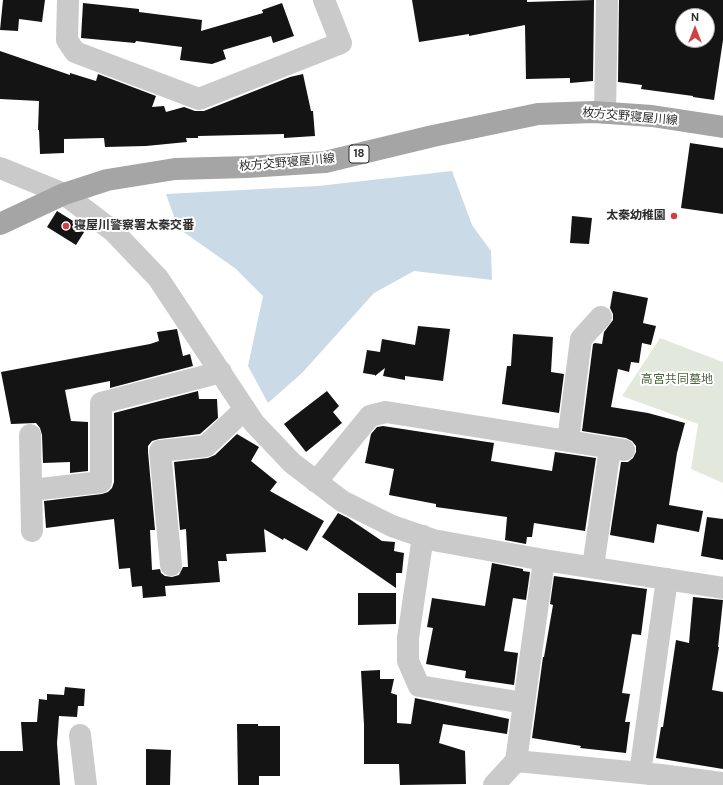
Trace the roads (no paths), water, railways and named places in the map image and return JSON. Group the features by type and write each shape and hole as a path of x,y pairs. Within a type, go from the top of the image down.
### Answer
{"main road":[{"name":"枚方交野寝屋川線","path":"0,224 64,194 107,180 175,169 247,167 325,162 433,136 538,114 594,112 652,116 723,127"}],"street":[{"path":"68,0 67,40 75,52 199,99 341,44 324,0"},
{"path":"605,113 607,0"},
{"path":"0,168 64,194 113,231 158,278 254,423 292,463 342,501 392,526 433,540 544,560 723,588"},
{"path":"568,441 581,339 601,317"},
{"path":"32,490 101,482 101,403 221,372"},
{"path":"171,565 160,451 206,446 245,409"},
{"path":"316,482 370,416 386,412 617,449 593,567"},
{"path":"30,435 32,531"},
{"path":"423,536 408,638 408,661 419,686 524,703"},
{"path":"500,782 516,761 544,560"},
{"path":"653,778 667,579"},
{"path":"80,735 86,785"},
{"path":"516,761 653,778 723,783"}],"water":[{"path":"452,171 472,225 491,251 492,280 414,271 374,293 302,373 268,403 248,366 263,296 236,269 178,228 166,194 318,186"}],"place":[{"name":"太秦幼稚園","path":"674,216"},
{"name":"寝屋川警察署太秦交番","path":"66,226"}],"park label":[{"name":"高宮共同墓地","path":"677,380"}]}
